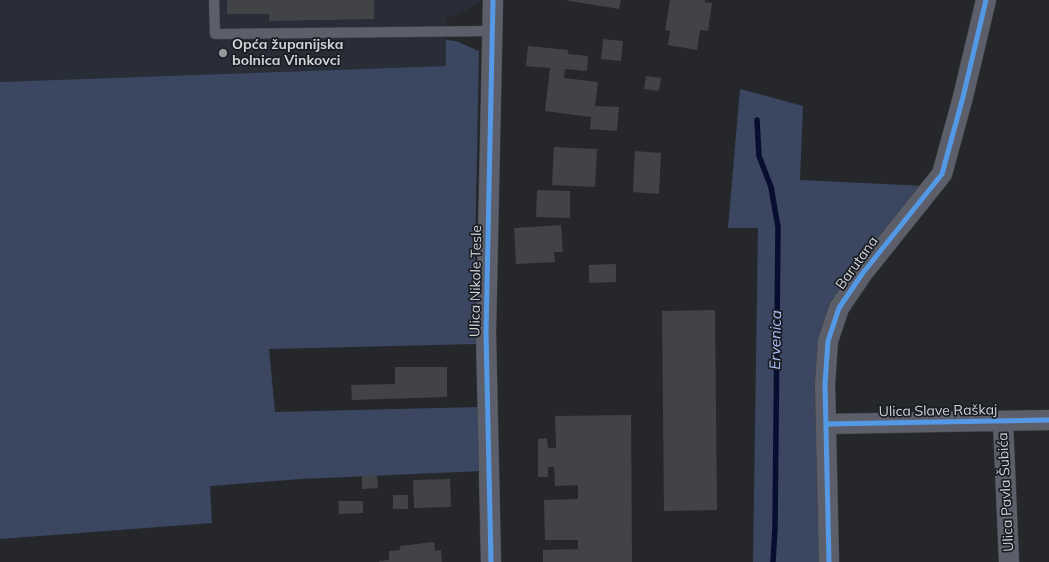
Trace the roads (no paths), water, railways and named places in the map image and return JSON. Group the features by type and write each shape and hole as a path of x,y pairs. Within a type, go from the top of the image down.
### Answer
{"street":[{"name":"Ulica Nikole Tesle","path":"491,562 486,333 493,0"},
{"name":"Barutana","path":"829,562 825,384 828,341 840,308 862,274 942,174 963,96 986,0"},
{"name":"Ulica Slave Raškaj","path":"827,424 1049,420"},
{"name":"Ulica Pavla Šubića","path":"1003,422 1010,562"}],"lane":[{"path":"214,0 215,34 492,31"}],"waterway":[{"name":"Ervenica","path":"757,120 759,156 771,187 778,227 775,528 773,562"}],"place":[{"name":"Opća županijska bolnica Vinkovci","path":"223,53"}]}
